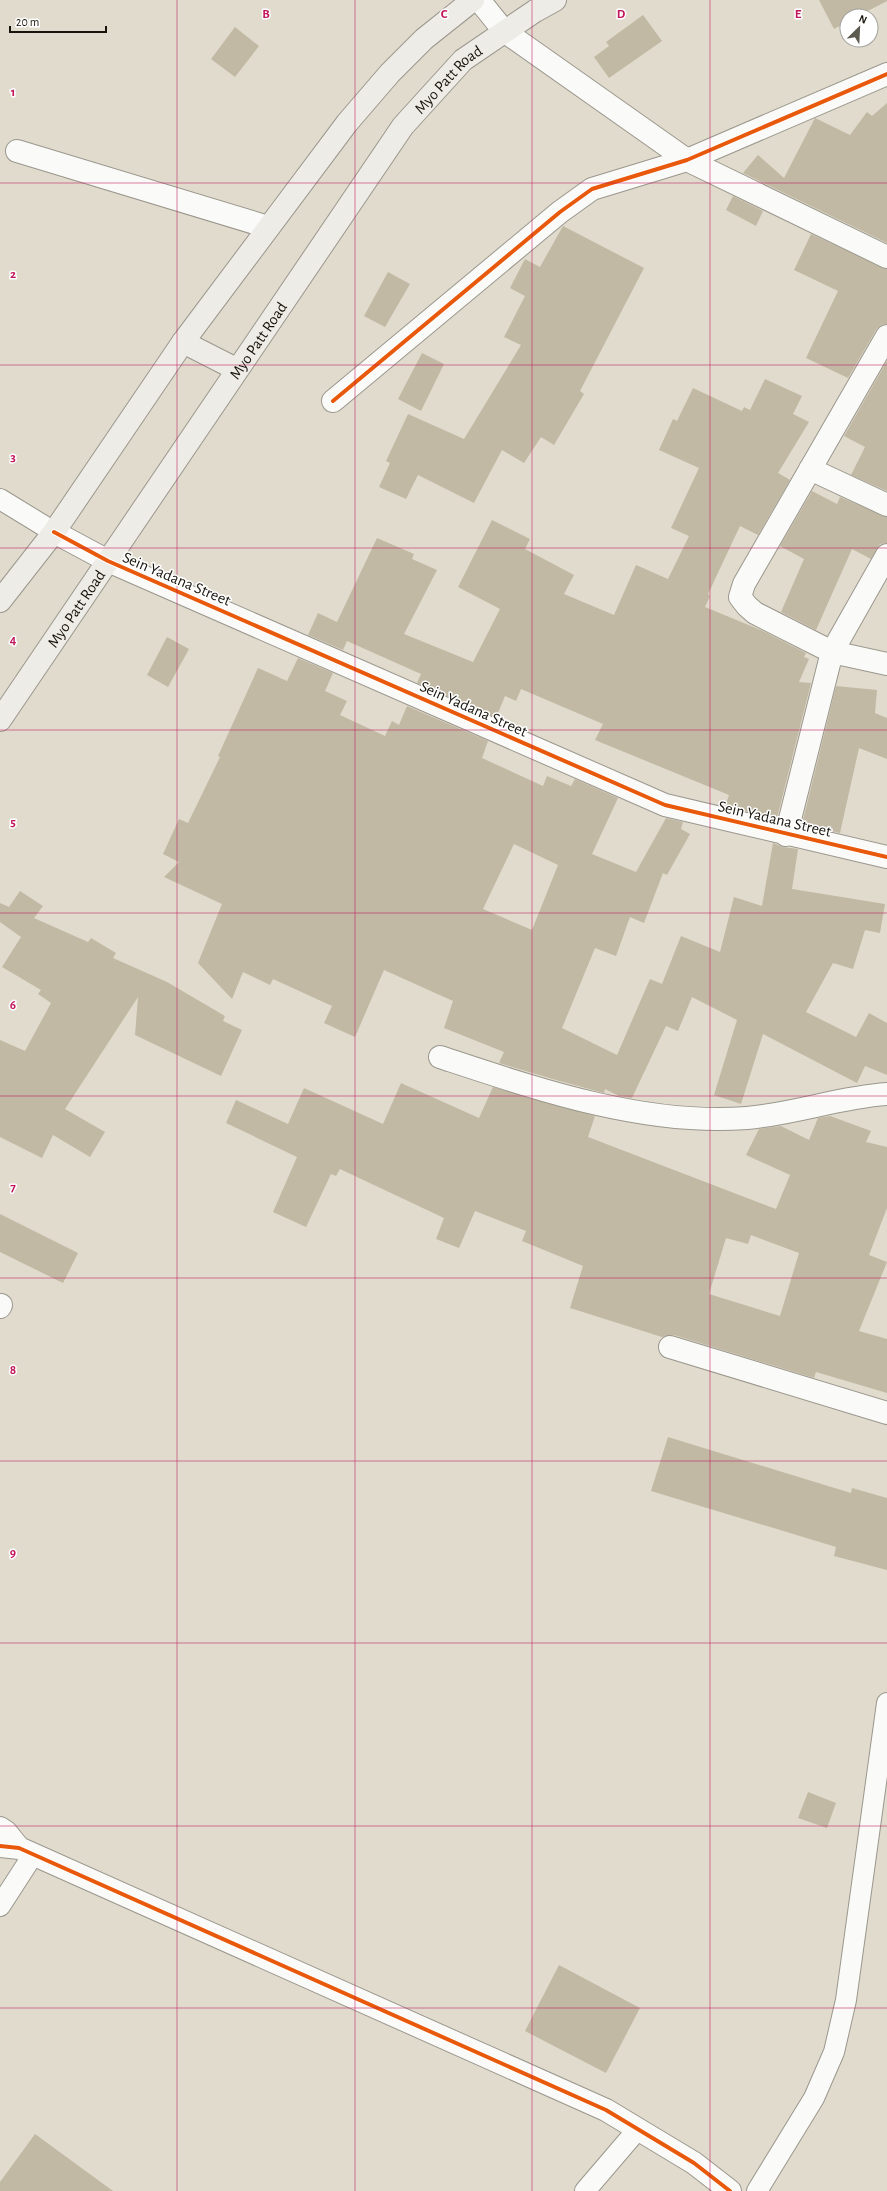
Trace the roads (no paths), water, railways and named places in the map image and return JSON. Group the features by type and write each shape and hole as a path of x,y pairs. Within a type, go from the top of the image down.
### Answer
{"main road":[{"path":"0,601 54,532 183,342 347,123 390,73 424,39 474,0"},
{"name":"Myo Patt Road","path":"0,720 236,369 403,126 463,60 504,31 555,0"},
{"path":"183,342 236,369"}],"street":[{"path":"479,0 504,31 687,160 887,257"},
{"path":"333,401 576,199 592,189 607,183 687,160 887,74"},
{"path":"17,151 268,227"},
{"path":"887,336 744,584 740,597 746,606 754,613 832,652 887,664"},
{"path":"810,469 887,506"},
{"name":"Sein Yadana Street","path":"54,532 108,561 665,805 786,835 887,857"},
{"path":"786,835 832,652 887,555"},
{"path":"440,1057 536,1089 646,1113 703,1118 747,1118 887,1094"},
{"path":"670,1347 887,1413"},
{"path":"0,1828 6,1832 17,1850 599,2107 694,2163 730,2191"}],"lane":[{"path":"0,498 54,532"},
{"path":"757,2191 814,2098 834,2052 846,2000 887,1703"},
{"path":"0,1906 17,1850"},
{"path":"585,2191 638,2129"}]}
